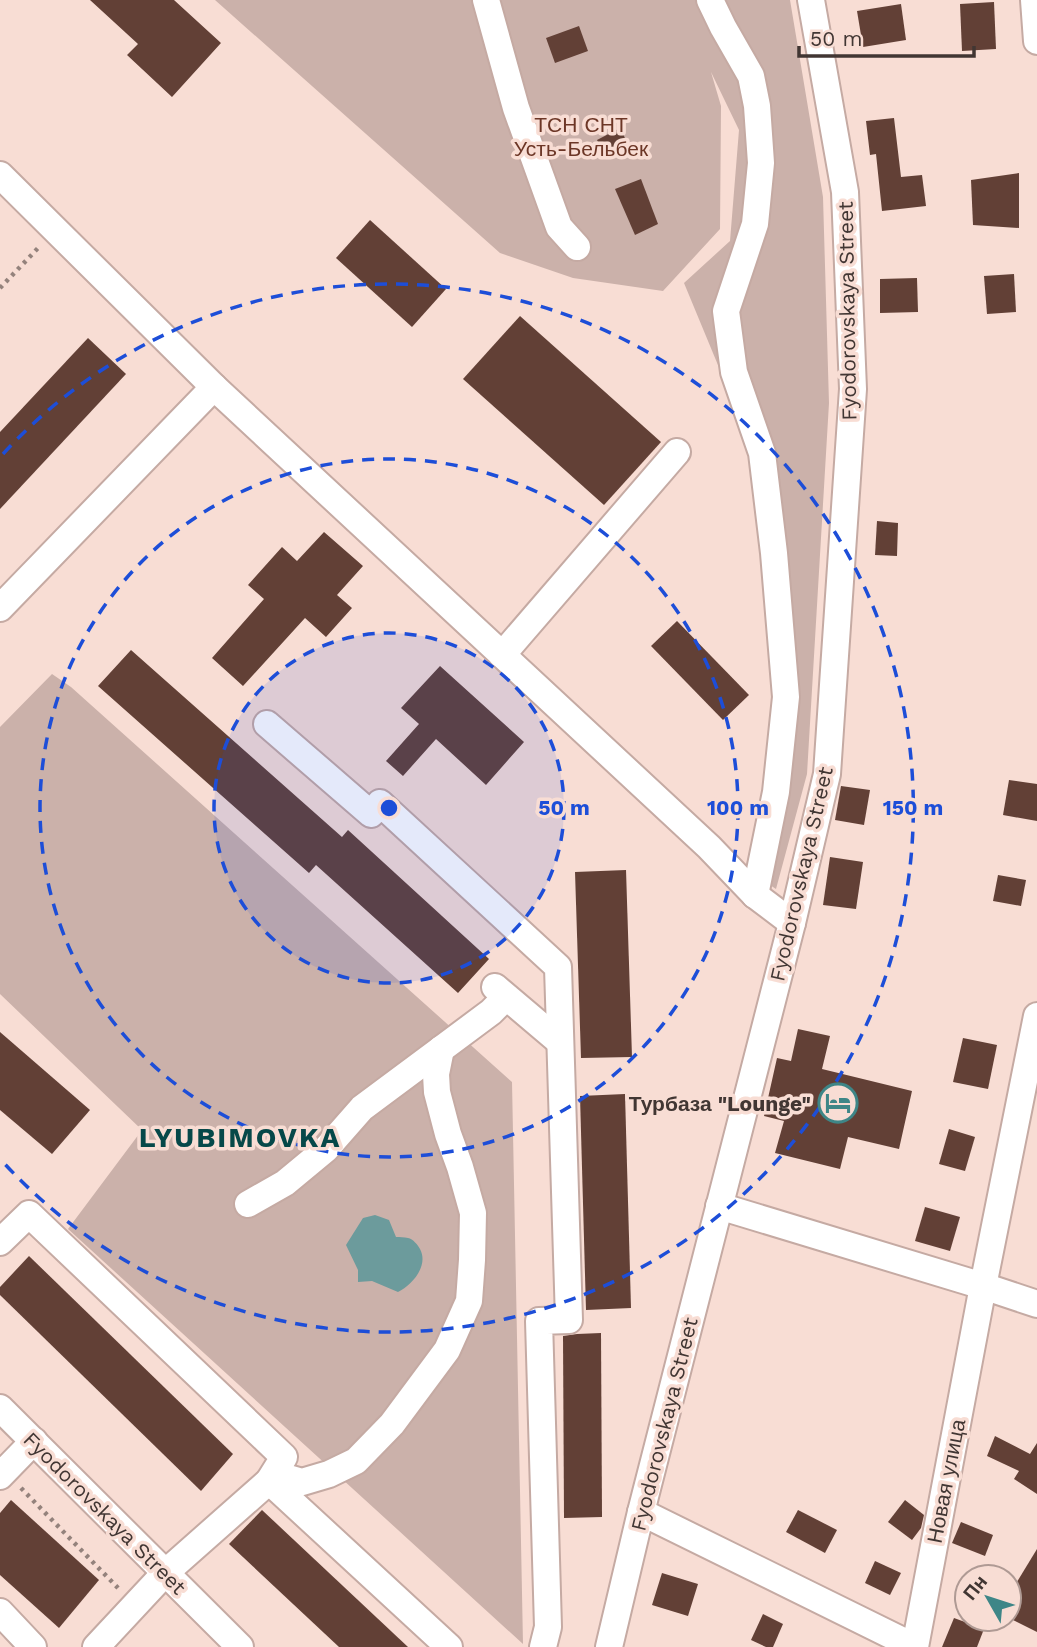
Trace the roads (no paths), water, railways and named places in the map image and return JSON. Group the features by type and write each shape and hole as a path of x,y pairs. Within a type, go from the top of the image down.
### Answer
{"street":[{"path":"486,0 516,108 559,227 577,247"},
{"path":"710,0 751,76 757,106 761,163 754,224 726,311 734,372 762,453 774,553 786,697 776,792 755,895"},
{"name":"Fyodorovskaya Street","path":"609,1647 792,923 827,774 853,389 845,192 811,0"},
{"path":"1034,0 1037,41"},
{"path":"0,175 214,387 709,847 755,895 792,923"},
{"path":"0,608 214,387"},
{"path":"502,654 677,452"},
{"path":"267,724 371,814 380,803 558,967 569,1320 539,1321 548,1626 543,1647"},
{"path":"248,1203 285,1183 326,1149 362,1108 491,1012 500,992 560,1042"},
{"name":"Новая улица","path":"641,1512 915,1647 1037,1016"},
{"path":"272,1477 302,1482 329,1474 356,1461 392,1424 447,1350 469,1301 472,1213 438,1092 436,1074 441,1049"},
{"path":"719,1206 1037,1304"},
{"path":"0,1242 29,1214 284,1457 272,1477 164,1573 96,1647"},
{"name":"Fyodorovskaya Street","path":"0,1408 240,1647"},
{"path":"2,1474 34,1441"},
{"path":"272,1477 449,1647"},
{"path":"0,1612 33,1647"}],"water":[{"path":"375,1215 389,1220 396,1237 413,1241 422,1255 418,1274 409,1285 398,1292 372,1281 358,1282 358,1270 346,1245 363,1218"}],"place":[{"name":"Турбаза \"Lounge\"","path":"838,1103"}],"district":[{"name":"LYUBIMOVKA","path":"240,1137"}],"park label":[{"name":"ТСН СНТ Усть-Бельбек","path":"581,136"}]}
